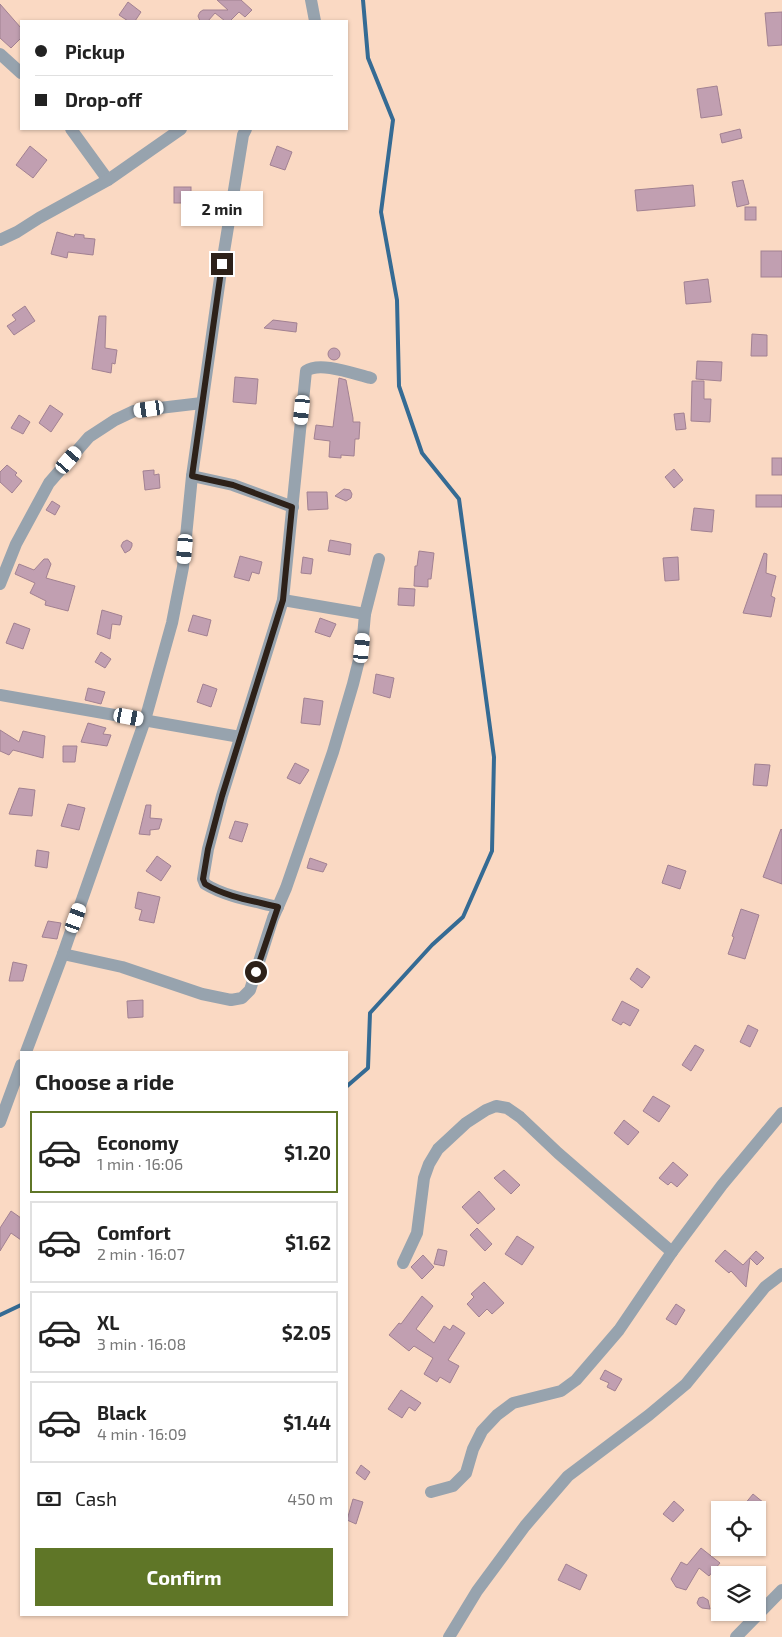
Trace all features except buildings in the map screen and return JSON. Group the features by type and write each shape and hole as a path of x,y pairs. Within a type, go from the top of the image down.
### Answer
{"street":[{"path":"311,0 315,20"},
{"path":"0,54 20,72"},
{"path":"72,130 108,180"},
{"path":"0,240 108,180 180,130"},
{"path":"26,1051 146,720 172,623 184,567 192,476 202,403 222,264 243,135 246,130"},
{"path":"278,907 229,894 210,888 205,884 203,879 208,849 240,737 283,600 306,371 320,366 371,378"},
{"path":"0,584 16,544 48,483 89,437 115,420 134,411 202,403"},
{"path":"192,476 233,485 292,507"},
{"path":"63,954 122,967 202,994 231,1000 242,998 250,990 273,918 286,888 338,734 353,684 362,648 365,614 379,559"},
{"path":"283,600 365,614"},
{"path":"0,695 240,737"},
{"path":"0,1122 20,1068"},
{"path":"403,1263 417,1233 424,1178 429,1164 438,1149 466,1123 496,1106 507,1108 520,1117 558,1154 672,1252"},
{"path":"431,1492 453,1486 466,1474 473,1450 482,1431 513,1402 562,1391 576,1380 619,1330 672,1252 722,1185 782,1114"},
{"path":"449,1637 477,1591 520,1533 568,1476 649,1415 686,1384 765,1287 782,1274"},
{"path":"736,1637 782,1590"}],"waterway":[{"path":"348,1085 368,1068 370,1013 432,945 463,917 492,851 494,757 459,499 422,453 399,386 397,300 381,212 393,120 368,58 363,0"},
{"path":"0,1315 20,1305"}],"route":[{"path":"222,264 192,476 233,485 292,507 283,600 222,796 208,849 203,879 210,888 278,907 256,972"}]}
